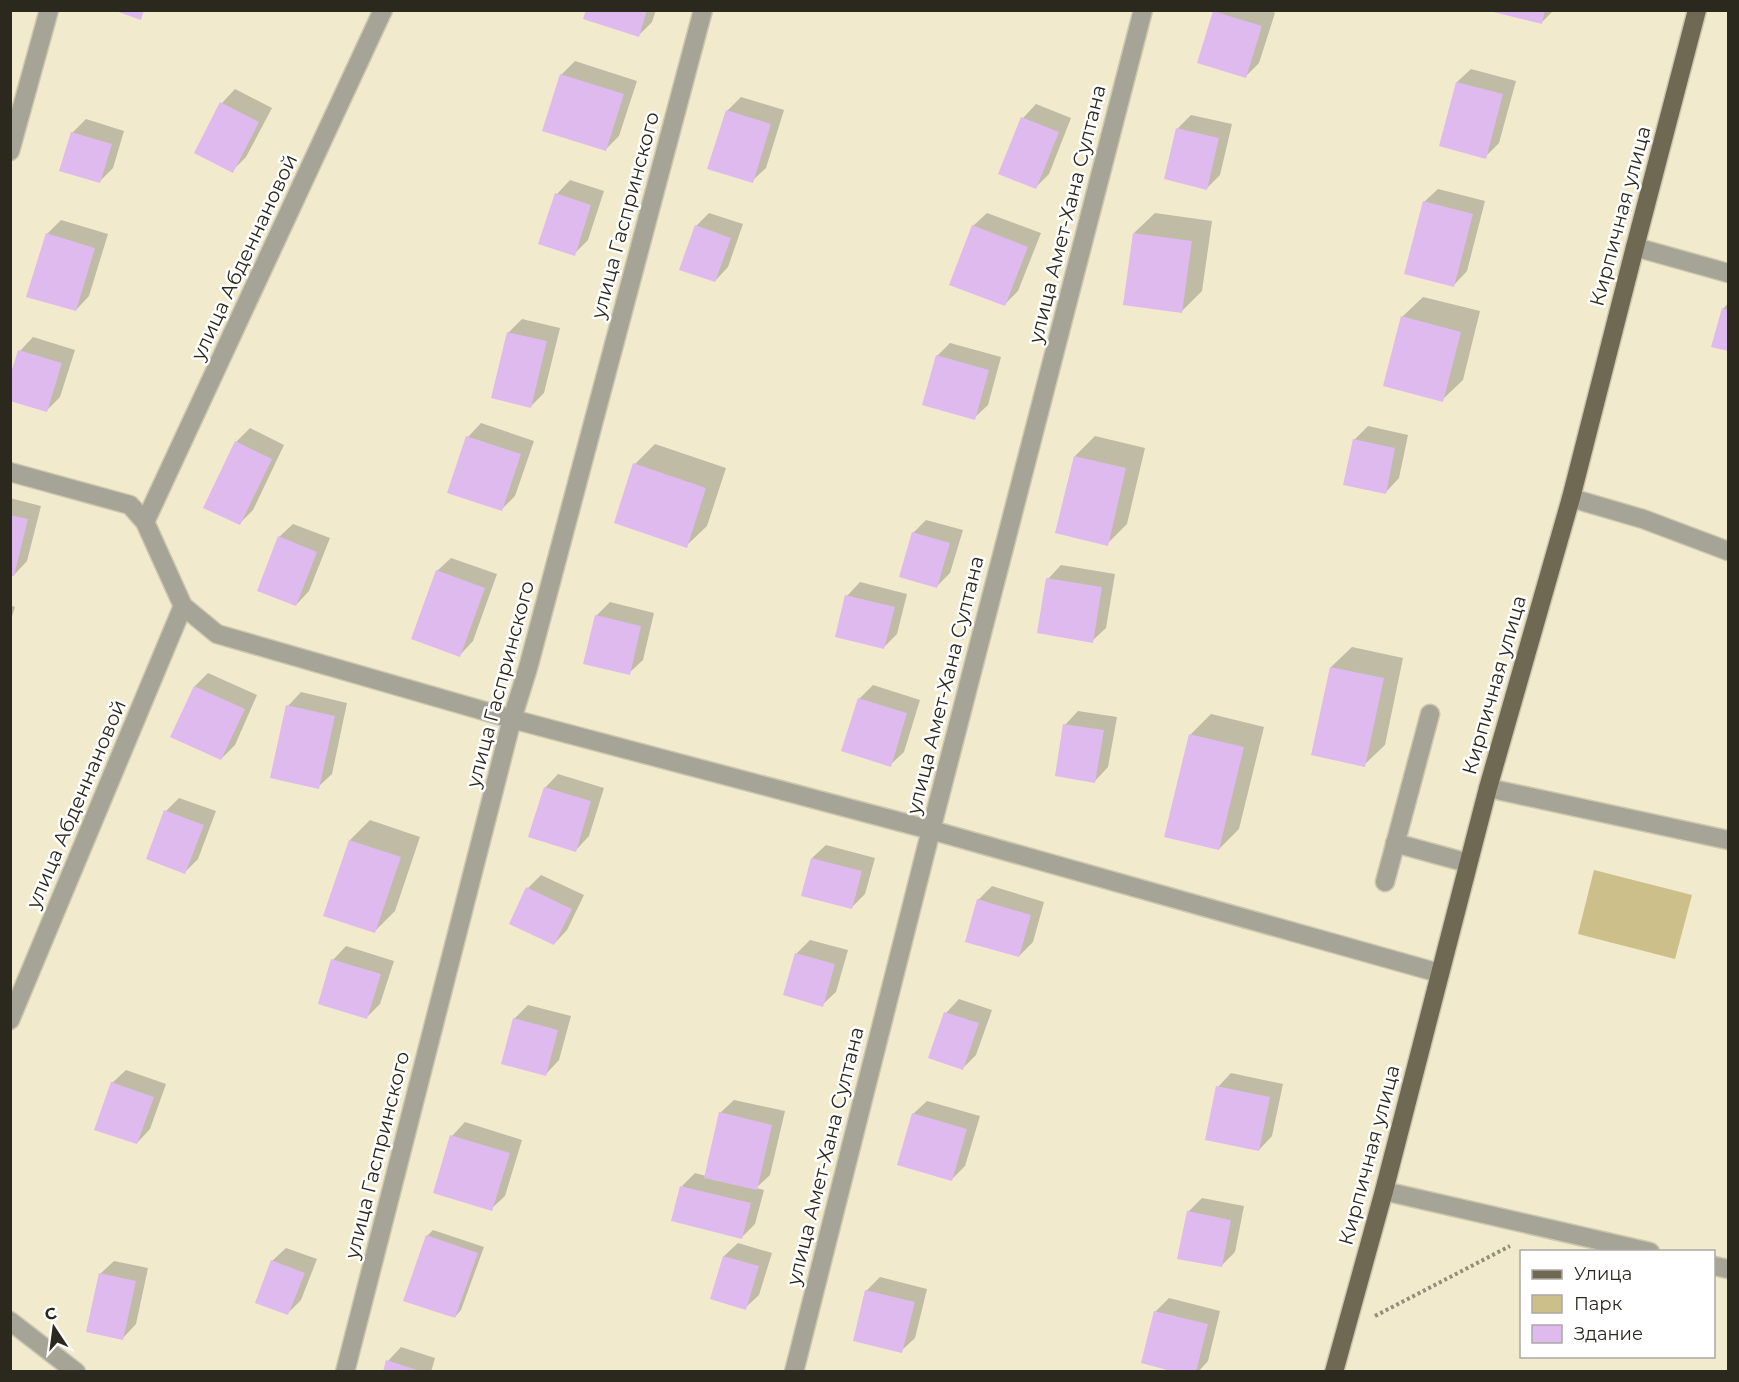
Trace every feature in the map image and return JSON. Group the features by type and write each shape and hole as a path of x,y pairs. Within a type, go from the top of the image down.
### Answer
{"main road":[{"name":"Кирпичная улица","path":"1334,1371 1384,1191 1488,789 1571,498 1697,10"}],"street":[{"path":"10,151 49,10"},
{"name":"улица Абденнановой","path":"146,522 383,10"},
{"name":"улица Гаспринского","path":"345,1371 512,719 528,668 703,10"},
{"name":"улица Амет-Хана Султана","path":"794,1371 1143,10"},
{"path":"1635,247 1728,273"},
{"path":"10,472 130,505 146,522 183,606 217,634 512,719 931,830 1439,973"},
{"path":"1571,498 1643,519 1728,551"},
{"name":"улица Абденнановой","path":"10,1020 183,606"},
{"path":"1385,882 1430,714"},
{"path":"1488,789 1728,840"},
{"path":"1395,843 1468,863"},
{"path":"1384,1191 1645,1250"},
{"path":"10,1321 76,1371"}],"path":[{"path":"1345,1331 1545,1228"}],"green space":[{"path":"1594,870 1692,895 1675,959 1578,934"}],"building":[{"path":"113,10 144,10 141,20"},
{"path":"586,10 647,10 639,37 583,19"},
{"path":"1485,10 1545,10 1542,24"},
{"path":"1213,11 1262,26 1246,78 1197,63"},
{"path":"560,74 624,94 606,151 542,131"},
{"path":"1456,82 1503,94 1486,159 1439,146"},
{"path":"220,102 259,122 233,173 194,153"},
{"path":"726,110 771,124 753,183 707,169"},
{"path":"1021,117 1059,132 1036,189 998,174"},
{"path":"1176,128 1219,138 1207,190 1164,179"},
{"path":"71,132 112,144 100,183 59,171"},
{"path":"555,193 591,205 575,256 538,244"},
{"path":"1423,201 1473,214 1454,287 1404,274"},
{"path":"695,225 731,238 715,282 679,270"},
{"path":"972,225 1028,247 1005,306 949,285"},
{"path":"46,233 95,248 76,311 26,297"},
{"path":"1133,233 1192,241 1182,313 1123,305"},
{"path":"1722,308 1728,310 1728,351 1711,347"},
{"path":"1401,316 1461,332 1443,402 1383,386"},
{"path":"507,332 547,341 531,408 491,398"},
{"path":"18,350 62,363 47,412 10,401 10,376"},
{"path":"936,355 989,370 975,420 922,405"},
{"path":"466,436 521,454 502,511 447,493"},
{"path":"1353,439 1395,448 1386,494 1343,485"},
{"path":"235,441 272,459 240,525 203,508"},
{"path":"1074,456 1126,468 1108,546 1055,533"},
{"path":"633,463 706,488 687,548 614,523"},
{"path":"10,515 28,519 14,576 10,576"},
{"path":"912,532 950,543 937,588 899,577"},
{"path":"278,536 317,552 296,606 257,591"},
{"path":"436,570 485,588 460,657 411,639"},
{"path":"1046,578 1102,587 1093,643 1037,633"},
{"path":"845,595 895,607 884,649 835,637"},
{"path":"595,615 641,626 630,675 583,664"},
{"path":"1330,667 1384,678 1365,767 1311,755"},
{"path":"194,686 245,709 221,760 170,737"},
{"path":"858,698 907,713 891,767 841,751"},
{"path":"286,705 335,716 319,789 270,778"},
{"path":"1063,724 1104,730 1095,783 1055,776"},
{"path":"1189,734 1244,747 1219,850 1164,837"},
{"path":"544,787 591,801 576,852 528,837"},
{"path":"164,810 204,825 185,874 146,859"},
{"path":"349,840 401,857 375,933 323,916"},
{"path":"811,858 862,871 852,909 801,896"},
{"path":"526,887 572,909 554,945 509,924"},
{"path":"977,899 1031,915 1019,957 965,942"},
{"path":"795,953 835,964 823,1007 783,995"},
{"path":"331,959 381,974 367,1019 318,1004"},
{"path":"944,1012 979,1023 963,1070 928,1058"},
{"path":"513,1018 558,1030 546,1076 501,1064"},
{"path":"111,1082 154,1097 137,1144 94,1130"},
{"path":"1216,1086 1270,1097 1259,1151 1205,1140"},
{"path":"719,1112 772,1125 757,1190 704,1178"},
{"path":"912,1113 967,1129 952,1181 897,1165"},
{"path":"450,1135 510,1153 492,1211 433,1193"},
{"path":"680,1186 751,1203 742,1239 671,1221"},
{"path":"1187,1211 1231,1220 1222,1267 1177,1259"},
{"path":"426,1235 478,1253 455,1318 403,1301"},
{"path":"723,1256 759,1266 746,1310 710,1299"},
{"path":"271,1260 305,1273 288,1315 255,1303"},
{"path":"99,1273 136,1281 123,1340 86,1332"},
{"path":"865,1290 915,1302 902,1353 853,1341"},
{"path":"1154,1311 1208,1324 1196,1372 1175,1372 1141,1363"},
{"path":"386,1360 420,1371 420,1372 383,1372"}]}
